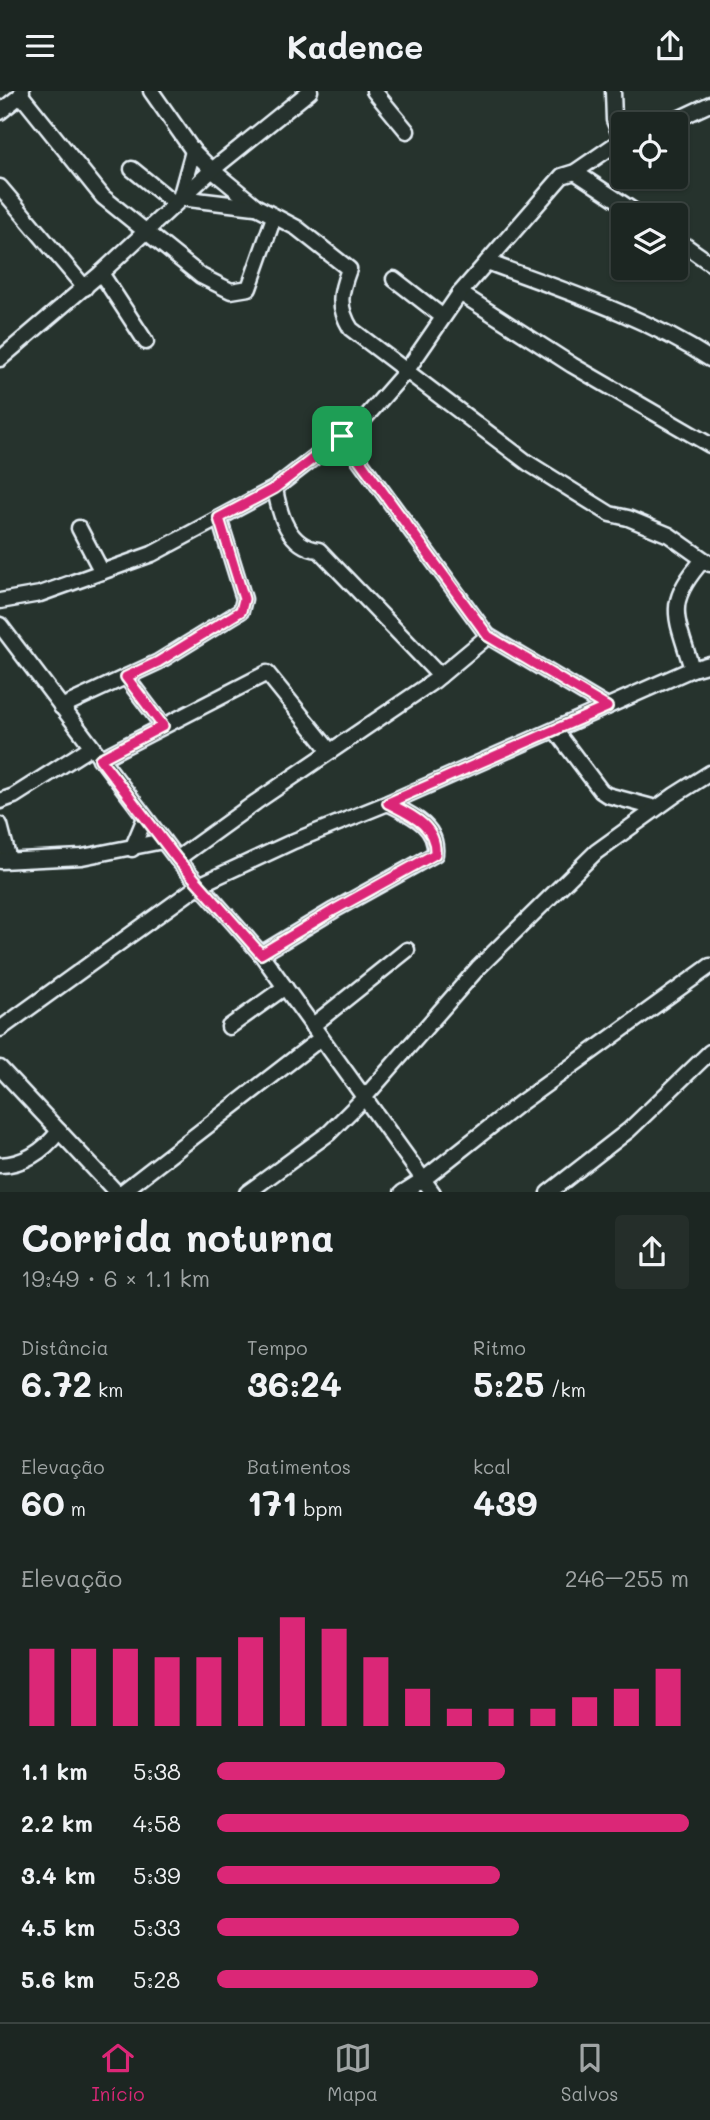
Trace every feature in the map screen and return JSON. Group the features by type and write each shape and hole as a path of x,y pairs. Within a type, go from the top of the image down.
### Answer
{"street":[{"path":"151,91 193,151 212,170 257,207 297,227 349,269 343,280 341,294 342,310 351,329 528,463 610,514 628,518 669,535 706,562 689,575 676,601 692,669"},
{"path":"0,359 102,273 212,170 310,91"},
{"path":"374,91 407,131"},
{"path":"613,91 614,112"},
{"path":"0,112 22,93 98,192 201,276 220,287 231,291 249,288 274,217"},
{"path":"688,115 709,106"},
{"path":"0,601 40,594 152,554 275,488 365,418 407,370 460,293 562,176 575,171 611,148"},
{"path":"177,201 193,151"},
{"path":"132,169 177,201 257,207"},
{"path":"575,171 622,203"},
{"path":"0,187 85,288"},
{"path":"688,247 710,263"},
{"path":"487,262 606,307 689,345 710,359"},
{"path":"102,273 146,342"},
{"path":"394,279 443,317"},
{"path":"460,293 572,365 710,445"},
{"path":"342,436 488,636 607,707"},
{"path":"275,488 279,512 290,532 305,547 319,550 440,676"},
{"path":"61,707 158,662 241,611 244,599 219,518"},
{"path":"79,528 102,572"},
{"path":"0,625 177,859 261,954 433,1192"},
{"path":"177,859 440,676 488,636"},
{"path":"0,1029 201,884 294,841 388,803 692,669 710,664"},
{"path":"0,801 95,753 163,726 267,673 330,751"},
{"path":"126,677 163,726"},
{"path":"555,730 601,791 656,808"},
{"path":"247,1192 329,1133 364,1098 478,968 596,852 710,773"},
{"path":"261,954 435,854 435,845 427,827 419,819 388,803"},
{"path":"132,849 145,818"},
{"path":"0,825 4,861 82,857 163,841"},
{"path":"312,1025 407,950"},
{"path":"402,1192 424,1179 519,1104 707,974"},
{"path":"229,1027 285,987"},
{"path":"0,1068 119,1192 321,1038"},
{"path":"548,1192 629,1130 710,1052"},
{"path":"0,1165 29,1158 48,1145 59,1131"}],"route":[{"path":"342,436 488,636 607,707 388,803 419,819 427,827 435,845 435,854 261,954 177,859 100,759 163,726 126,677 158,662 241,611 243,607 244,599 219,518 275,488 342,436"}]}
